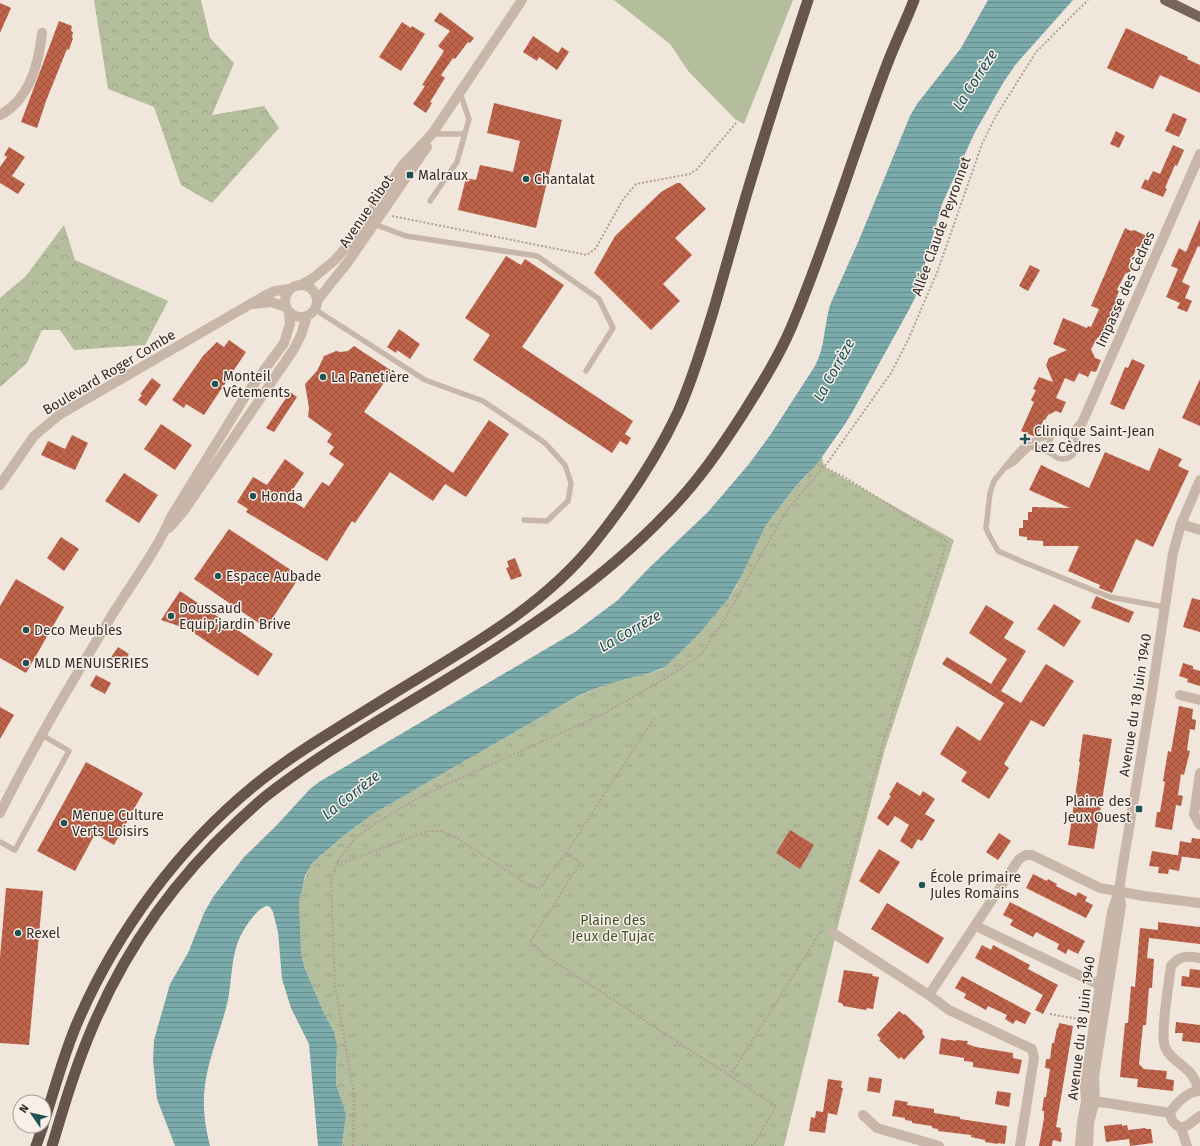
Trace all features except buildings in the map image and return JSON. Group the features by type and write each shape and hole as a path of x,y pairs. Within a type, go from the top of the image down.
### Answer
{"highway":[{"path":"52,1098 77,1023 96,983 120,939 150,896 184,854 219,818 254,786 289,760 339,727 501,627 540,596 568,571 592,545 629,496 657,452 678,410 702,347 775,100 808,0"},
{"path":"52,1146 80,1059 107,996 126,959 172,890 224,834 264,798 295,775 362,730 502,645 550,613 588,585 609,569 669,512 699,476 729,435 762,384 790,330 834,217 888,62 914,0"},
{"path":"36,1146 40,1134"}],"main road":[{"path":"1165,0 1200,17"}],"street":[{"name":"Avenue Ribot","path":"301,285 312,279 335,260 350,243 402,166 432,134 522,0"},
{"path":"0,115 17,102 26,89 40,50 42,33"},
{"name":"Avenue Ribot","path":"316,305 330,283 348,262 425,150 432,134"},
{"name":"Impasse des Cèdres","path":"1073,434 1082,423 1200,154"},
{"path":"164,534 171,517 246,395 284,343 290,324 285,301 286,294 295,286 301,285 308,286 313,290 316,295 316,305 312,313 307,316 300,317 294,316 287,310"},
{"name":"Boulevard Roger Combe","path":"0,485 34,436 59,415 275,290 290,289"},
{"name":"Boulevard Roger Combe","path":"252,304 271,302 287,310"},
{"path":"0,813 42,735 114,612 164,534 183,512 290,356 302,335 307,316"},
{"name":"Avenue du 18 Juin 1940","path":"1080,1146 1082,1122 1091,1102 1085,1085 1100,985 1114,905 1119,891 1173,553 1181,524 1200,480"},
{"path":"1181,524 1200,530"},
{"path":"1180,695 1200,700"},
{"path":"1200,773 1194,814 1200,825"},
{"path":"929,996 1019,859 1026,855 1032,855 1100,888 1144,896 1200,903"},
{"name":"Avenue du 18 Juin 1940","path":"1088,1146 1094,1077 1121,906 1119,891"},
{"path":"976,926 1100,985"},
{"path":"833,933 949,1010 1032,1049 1034,1058 1020,1146"},
{"path":"1187,1146 1180,1128 1174,1125 1170,1113 1173,1106 1192,1092 1199,1090 1197,1083 1190,1073 1171,1055 1165,1046 1163,1033 1171,966 1177,960 1187,956 1200,958"},
{"path":"1091,1102 1101,1102 1170,1113"},
{"path":"863,1115 877,1128 939,1146"},
{"path":"1180,1128 1188,1125 1200,1116"}],"lane":[{"path":"430,201 457,162 469,119 460,93"},
{"path":"432,134 464,134"},
{"path":"374,224 406,236 537,256 599,299 613,328 586,372"},
{"path":"316,305 319,312 425,380 483,401 545,443 564,465 571,483 568,501 547,521 524,520"},
{"path":"1003,469 1015,462 1029,448 1036,447 1056,457 1064,459 1073,455 1077,447 1077,442 1073,434 1060,431 1052,436 1027,442 1021,447 1003,469 994,481 990,493 986,528 988,533 998,550 1042,569 1110,597 1165,607"},
{"path":"1052,436 1049,445 1052,454"},
{"path":"0,842 15,850 69,751 42,735"}],"path":[{"name":"Allée Claude Peyronnet","path":"353,1146 354,1094 335,987 331,882 338,862 355,838 376,823 421,796 601,715 666,678 700,656 732,607 787,510 824,467 891,373 908,340 938,270 982,144 996,116 1036,52 1088,0"},
{"path":"381,214 587,255 596,248 622,201 636,184 690,174 697,169 736,123"},
{"path":"730,1076 821,931 833,933 883,743 947,542 846,478 824,467"},
{"path":"338,862 348,861 427,831 442,831 459,839 533,888 540,888 566,853 654,718"},
{"path":"566,853 580,863 530,942 549,958 776,1106 753,1146"},
{"path":"1050,1014 1095,1022"}],"green space":[{"path":"94,0 201,0 210,38 234,63 212,115 264,106 279,128 212,203 181,185 154,107 108,89"},
{"path":"614,0 793,0 744,124 735,119 689,72 670,44"},
{"path":"64,225 75,260 168,301 145,345 74,350 60,330 42,330 27,363 0,387 0,298 26,276"},
{"name":"Plaine des Jeux de Tujac","path":"822,456 824,467 954,540 885,749 840,918 784,1146 342,1146 346,1114 336,1084 337,1057 334,1032 305,969 301,954 298,908 300,893 312,863 347,833 376,812 555,709 583,694 605,685 662,669 699,634 728,599 736,587 766,525 795,487 808,474"}],"water":[{"name":"La Corrèze","path":"988,0 1073,0 1016,64 1003,83 975,132 942,204 915,298 906,315 845,424 817,464 795,487 766,525 740,579 728,599 699,634 665,667 605,685 582,694 376,812 347,833 312,863 305,876 299,902 301,954 305,969 334,1032 337,1046 336,1084 346,1114 342,1146 318,1146 309,1044 291,1008 282,979 278,932 273,912 270,907 267,906 259,910 248,924 240,937 235,952 228,1000 205,1083 204,1114 210,1146 175,1146 157,1099 153,1060 154,1040 170,984 188,953 204,913 213,897 244,857 275,827 310,789 319,782 575,632 618,600 649,568 708,512 749,464 771,434 815,366 823,344 830,305 859,240 910,116 917,104 961,48"}],"place":[{"name":"Malraux","path":"410,175"},
{"name":"Chantalat","path":"526,179"},
{"name":"La Panetière","path":"323,377"},
{"name":"Monteil Vêtements","path":"215,384"},
{"name":"Clinique Saint-Jean Lez Cèdres","path":"1025,439"},
{"name":"Honda","path":"253,496"},
{"name":"Espace Aubade","path":"218,576"},
{"name":"Doussaud Equip'jardin Brive","path":"171,616"},
{"name":"Deco Meubles","path":"26,630"},
{"name":"MLD MENUISERIES","path":"26,663"},
{"name":"Plaine des Jeux Ouest","path":"1139,809"},
{"name":"Menue Culture Verts Loisirs","path":"64,823"},
{"name":"École primaire Jules Romains","path":"922,885"},
{"name":"Rexel","path":"18,933"}]}
